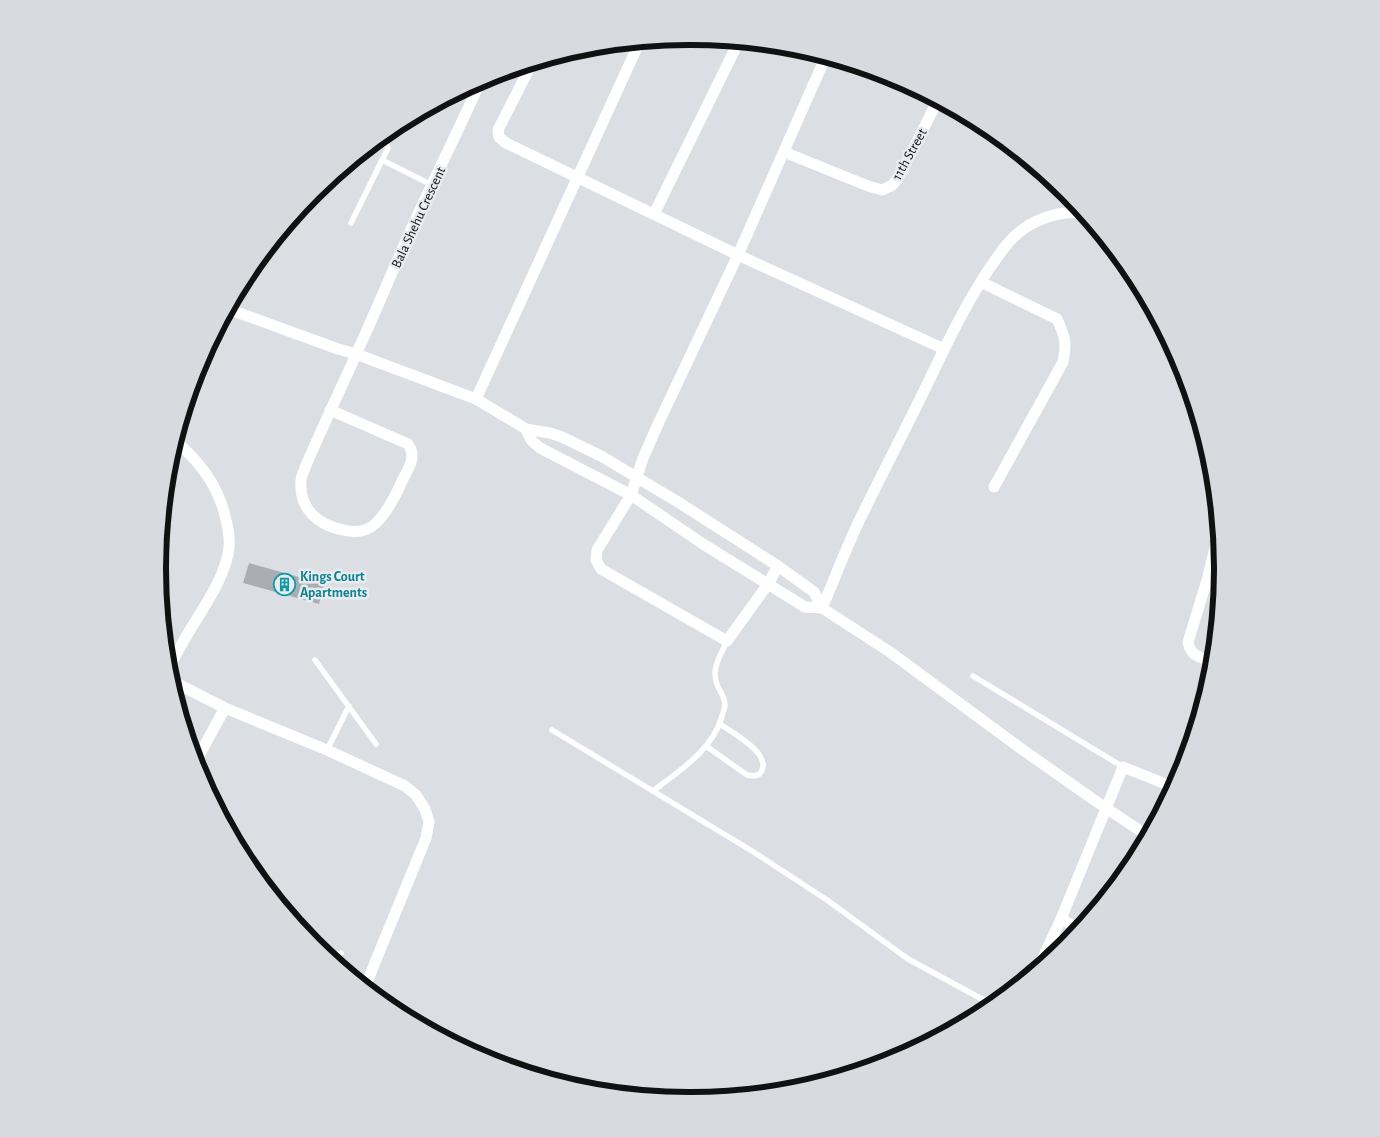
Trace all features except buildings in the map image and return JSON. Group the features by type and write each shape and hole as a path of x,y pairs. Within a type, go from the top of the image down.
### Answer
{"street":[{"path":"654,214 736,47"},
{"path":"476,399 637,48"},
{"path":"778,566 768,584 728,640 611,575 598,566 595,556 631,495 643,458 738,255 823,63"},
{"path":"528,71 498,130 499,137 506,143 738,255 944,349"},
{"name":"Bala Shehu Crescent","path":"330,410 476,91"},
{"name":"11th Street","path":"784,152 882,190 890,186 901,173 935,106"},
{"path":"822,608 863,512 966,306 981,282 1010,241 1025,228 1046,217 1073,212"},
{"path":"981,282 1056,319 1066,346 1063,362 994,487"},
{"path":"235,311 476,399 526,429 562,437 601,456 638,477 778,566 814,592 822,608"},
{"path":"330,410 408,444 412,453 411,463 392,500 376,524 362,531 350,532 328,526 310,513 304,503 300,480 330,410"},
{"path":"526,429 531,440 540,448 631,495 805,607 822,608 890,652 1023,750 1142,832"},
{"path":"175,658 214,591 229,546 228,529 223,507 214,485 191,455 181,446"},
{"path":"1205,659 1195,656 1190,650 1188,642 1213,555"},
{"path":"180,685 225,708 327,750 405,786 416,795 425,809 429,822 426,838 367,981"},
{"path":"200,753 225,708"},
{"path":"1045,953 1123,767 1167,785"},
{"path":"1060,919 1073,926"}],"lane":[{"path":"351,223 388,148 386,142"},
{"path":"382,160 432,185"},
{"path":"653,791 690,762 706,746 720,724 725,705 714,678 714,670 728,640"},
{"path":"315,660 376,744"},
{"path":"973,676 1123,767"},
{"path":"327,750 349,706"},
{"path":"706,746 747,775 758,775 762,771 764,765 755,749 720,724"},
{"path":"552,730 752,851 908,959 985,1001"},
{"path":"337,954 341,953"}],"place":[{"name":"Kings Court Apartments","path":"284,584"}]}
